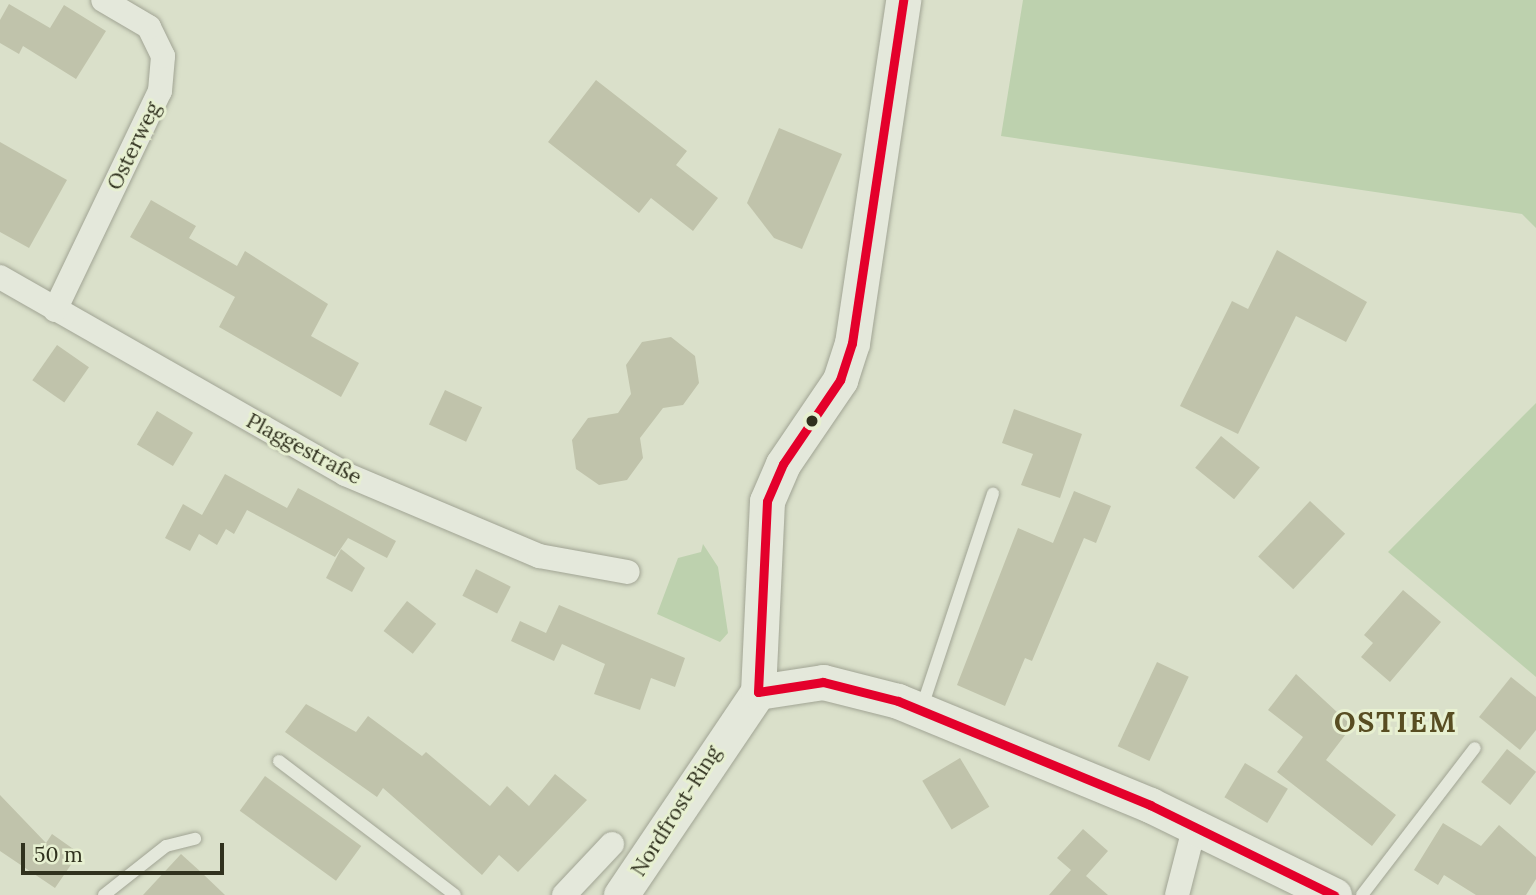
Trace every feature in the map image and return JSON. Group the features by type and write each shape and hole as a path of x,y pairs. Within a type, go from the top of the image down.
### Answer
{"street":[{"name":"Osterweg","path":"55,310 160,91 163,56 149,27 103,0"},
{"path":"904,0 852,343 840,380 783,464 767,501 758,692 823,682 920,710 1195,825 1334,895"},
{"name":"Plaggestraße","path":"0,277 345,474 539,556 628,572"},
{"name":"Nordfrost-Ring","path":"621,895 656,850 729,726 758,692"},
{"path":"1177,895 1195,825"},
{"path":"564,895 612,844"}],"lane":[{"path":"920,710 993,494"},
{"path":"1362,895 1475,748"},
{"path":"279,761 455,895"},
{"path":"104,895 166,846 195,839"}],"green space":[{"path":"1023,0 1536,0 1536,228 1522,214 1001,136"},
{"path":"1536,403 1536,677 1388,552"},
{"path":"703,544 718,567 728,633 720,642 657,614 678,558 701,552"}],"building":[{"path":"9,4 50,28 64,5 106,31 76,79 23,46 19,54 0,43 0,20"},
{"path":"596,80 687,151 676,165 718,198 693,231 651,198 639,213 548,142"},
{"path":"779,128 842,154 802,249 774,238 747,203"},
{"path":"0,142 67,180 29,248 0,232"},
{"path":"151,200 196,226 189,238 237,266 245,251 328,304 311,336 359,363 341,397 219,327 235,297 130,237"},
{"path":"1277,250 1367,302 1346,342 1296,316 1238,434 1180,406 1232,301 1248,309"},
{"path":"671,337 695,356 699,383 683,405 663,408 640,438 643,458 627,480 599,485 576,469 572,440 588,418 618,413 631,394 626,365 642,342"},
{"path":"57,345 89,367 64,403 32,380"},
{"path":"445,390 482,407 466,442 429,424"},
{"path":"1014,409 1082,434 1060,498 1021,485 1033,454 1002,443"},
{"path":"157,411 193,433 173,466 137,444"},
{"path":"1221,436 1260,467 1234,499 1195,468"},
{"path":"225,474 287,508 298,488 396,541 387,558 348,538 335,557 247,510 234,534 226,529 217,545 199,534 190,551 165,538 183,504 202,515"},
{"path":"1074,491 1111,506 1096,543 1084,538 1032,661 1025,658 1005,706 957,685 1018,528 1053,543"},
{"path":"1310,501 1345,534 1293,589 1258,557"},
{"path":"341,549 365,568 352,592 326,578"},
{"path":"476,569 511,587 497,613 462,596"},
{"path":"1403,590 1441,622 1390,682 1361,657 1373,643 1364,635"},
{"path":"407,601 436,624 413,654 384,631"},
{"path":"559,605 685,658 675,687 651,678 640,710 594,694 605,664 562,644 554,661 511,641 520,621 546,633"},
{"path":"1157,662 1189,677 1149,761 1118,746"},
{"path":"1296,674 1352,726 1326,760 1396,815 1372,846 1277,772 1303,737 1268,710"},
{"path":"1511,677 1536,697 1536,730 1520,750 1479,717"},
{"path":"306,704 356,732 368,716 422,756 426,752 490,806 507,786 529,806 555,774 587,800 518,872 499,855 482,875 383,788 377,797 285,732"},
{"path":"1507,749 1536,772 1510,805 1481,782"},
{"path":"960,758 989,807 952,830 922,781"},
{"path":"1245,763 1288,789 1267,823 1224,797"},
{"path":"265,776 361,846 336,881 240,811"},
{"path":"0,795 46,843 52,834 79,853 55,888 0,851"},
{"path":"1443,823 1481,846 1499,825 1536,857 1536,879 1526,895 1476,895 1444,875 1438,885 1414,870"},
{"path":"1083,829 1108,851 1086,876 1108,895 1049,895 1071,870 1057,858"},
{"path":"181,854 202,873 225,895 143,895"}],"transit line":[{"path":"758,692 767,501 783,464 840,380 852,343 903,0"},
{"path":"758,692 823,682 898,701 1150,805 1334,895"}],"district":[{"name":"OSTIEM","path":"1396,722"}]}
